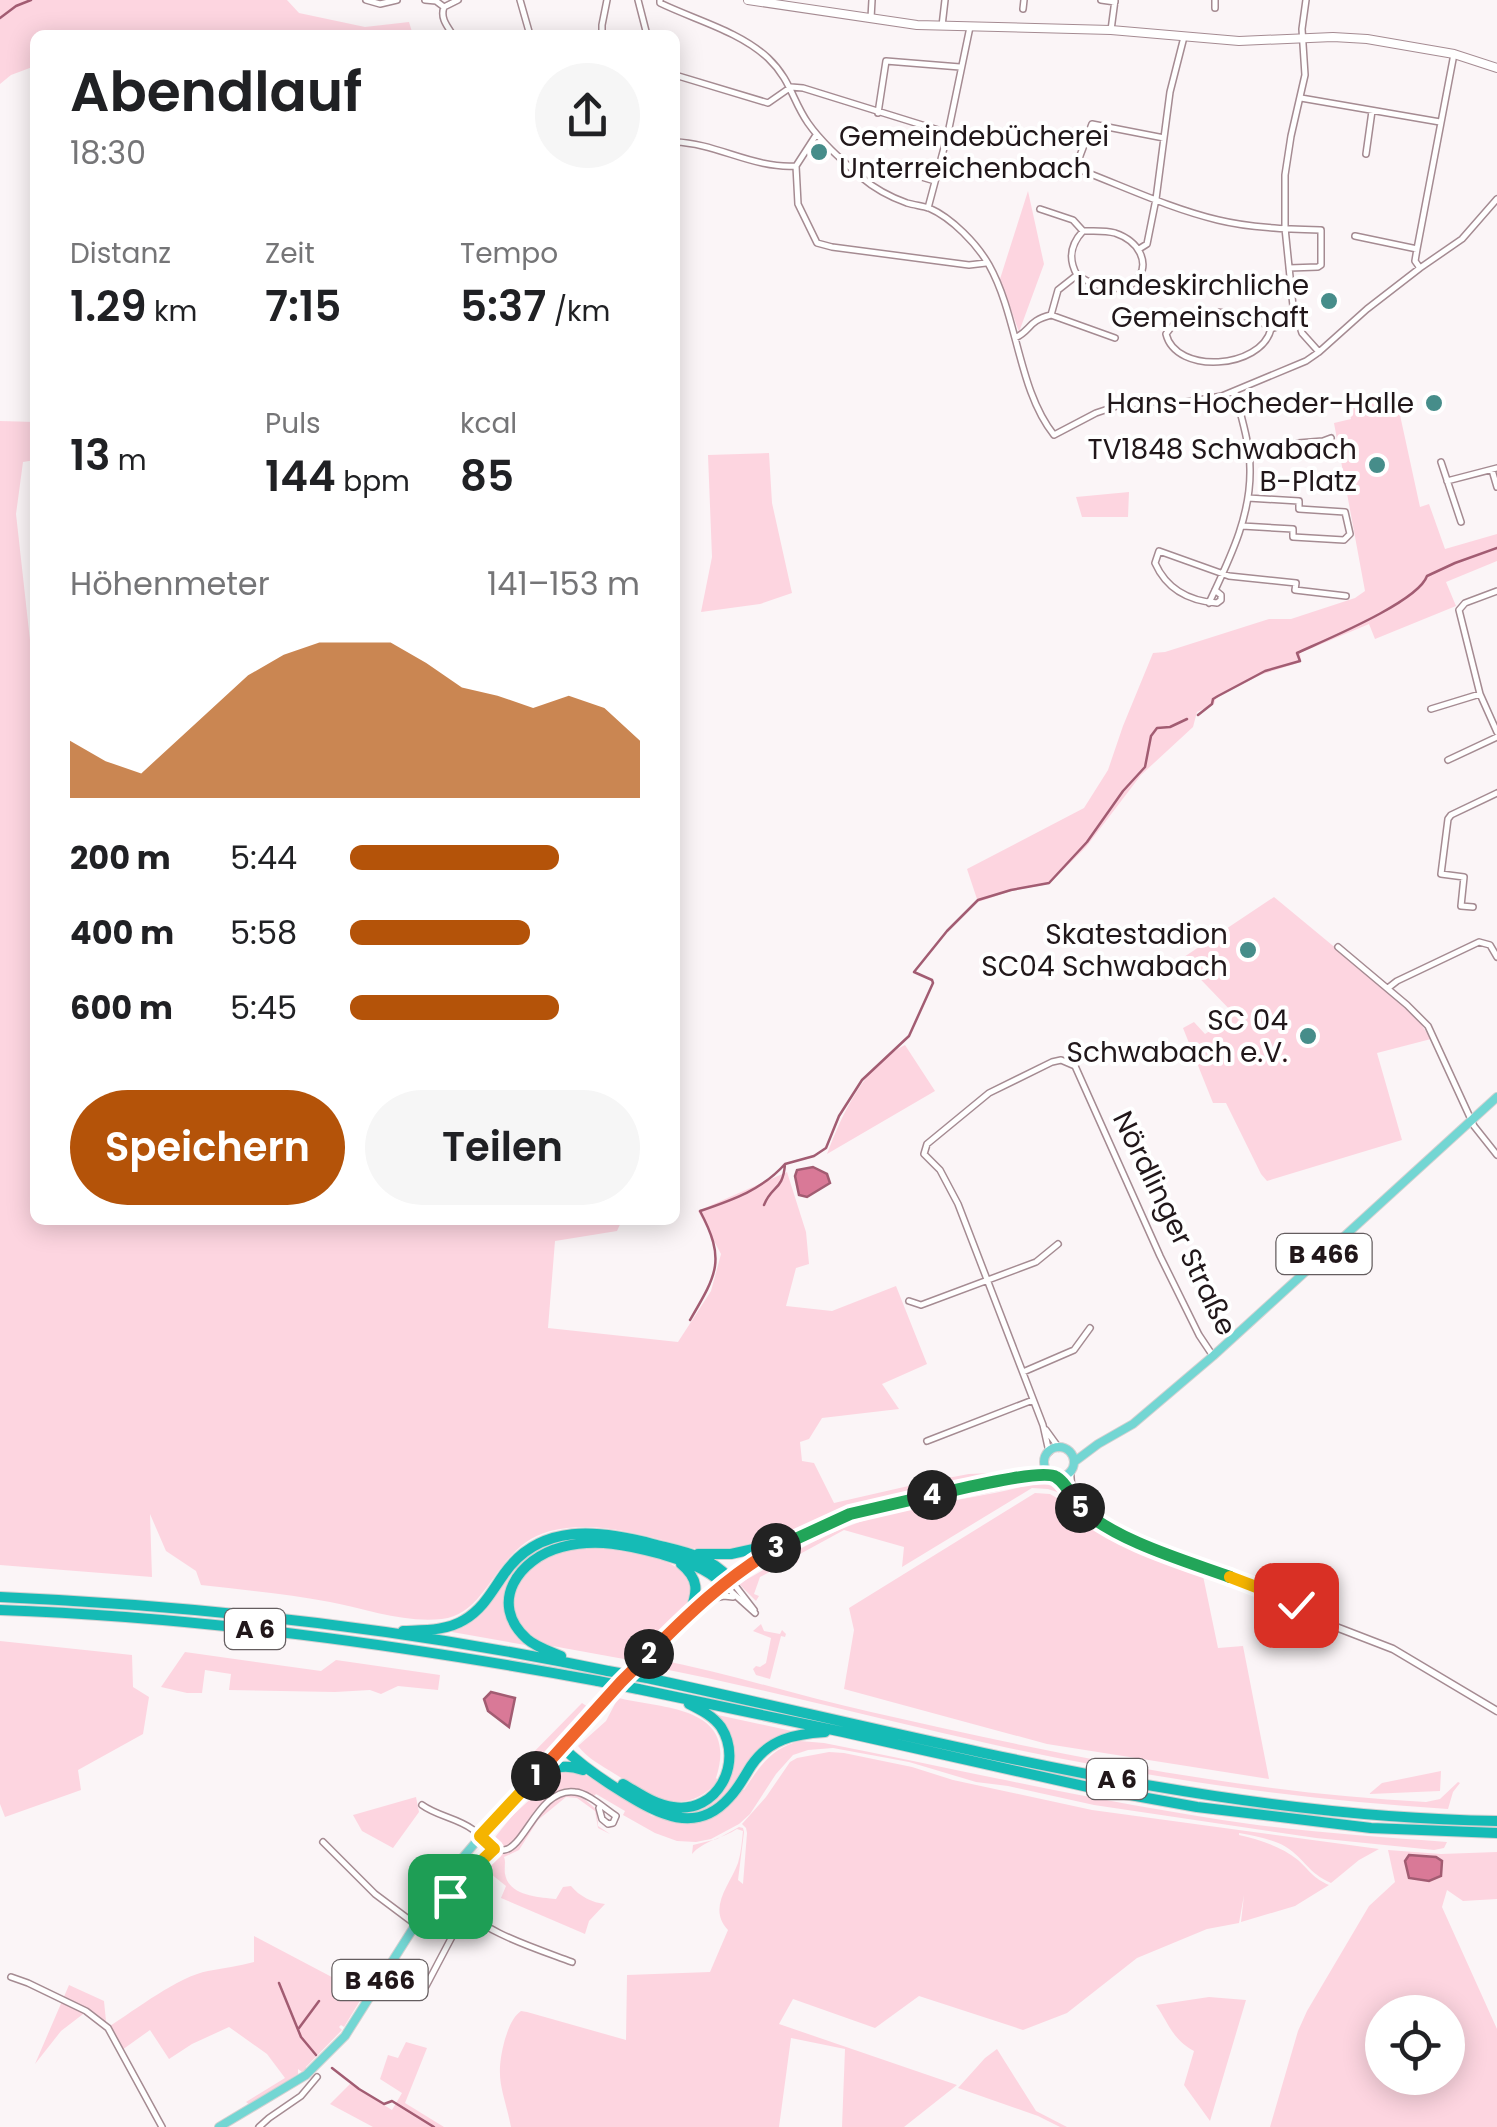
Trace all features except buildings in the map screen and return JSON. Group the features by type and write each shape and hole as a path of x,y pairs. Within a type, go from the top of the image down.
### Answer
{"highway":[{"path":"376,1631 445,1628 463,1621 483,1606 504,1572 521,1554 555,1536 602,1533 692,1554 714,1565 726,1581"},
{"path":"692,1554 731,1554 785,1542"},
{"path":"580,1665 531,1642 517,1627 510,1607 515,1579 538,1556 585,1543 628,1546 700,1567 726,1581"},
{"path":"672,1558 691,1572 696,1582 690,1612"},
{"name":"A 6","path":"0,1597 240,1614 376,1631 648,1678 1159,1788 1332,1812 1497,1821"},
{"name":"A 6","path":"0,1610 160,1620 329,1638 509,1664 1197,1807 1371,1828 1497,1833"},
{"path":"564,1744 652,1800 673,1808 702,1803 720,1789 726,1778 730,1758 726,1737 714,1718 670,1696"},
{"path":"534,1780 559,1766 572,1766 661,1813 690,1818 720,1806 775,1742 794,1735 843,1732"},
{"path":"564,1744 593,1774"}],"main road":[{"path":"748,0 942,26 1112,30 1239,41 1368,39 1454,54 1497,68"},
{"name":"Nördlinger Straße","path":"1213,1356 1497,1097"},
{"name":"B 466","path":"1072,1467 1098,1444 1133,1424 1213,1356"},
{"name":"B 466","path":"1070,1452 1098,1444"},
{"path":"1054,1450 1070,1452 1072,1467 1064,1476 1054,1475 1045,1462 1054,1450"},
{"name":"B 466","path":"1022,1476 1045,1462"},
{"name":"B 466","path":"220,2127 306,2075 345,2036 415,1924 480,1836 621,1682 726,1581 785,1542 850,1514 1022,1476 1054,1475"}],"street":[{"path":"366,0 380,4 397,0"},
{"path":"425,0 444,7"},
{"path":"449,30 442,12 458,0"},
{"path":"520,0 529,30"},
{"path":"602,30 607,0"},
{"path":"638,0 646,30"},
{"path":"660,0 750,44 768,58 791,87 805,119 863,179 887,196 928,208 947,219 975,246 988,262 1005,299 1038,408 1054,435 1120,405 1206,400 1235,392 1306,361 1420,268 1462,239 1497,199"},
{"path":"871,18 872,0"},
{"path":"942,26 946,0"},
{"path":"1023,9 1024,0"},
{"path":"1102,0 1115,1 1112,30"},
{"path":"1306,0 1305,76 1285,175 1285,228 1290,292 1297,320 1302,333 1319,352"},
{"path":"928,208 970,27"},
{"path":"1139,249 1147,244 1170,92 1184,37"},
{"path":"1420,268 1415,261 1417,248 1454,54"},
{"path":"878,113 886,61 961,67"},
{"path":"680,77 768,103 791,87 803,88 948,134"},
{"path":"1300,98 1440,122"},
{"path":"1366,154 1372,111"},
{"path":"1164,138 1092,124 1078,166 1221,221 1321,230 1321,265 1288,268"},
{"path":"817,134 796,166 798,204 817,242 968,266 988,262"},
{"path":"680,142 774,166 796,166"},
{"path":"888,166 935,182"},
{"path":"1040,208 1073,220 1083,231 1115,233 1139,249 1143,264 1136,282 1118,290 1090,284 1077,276 1071,264 1071,251 1083,231"},
{"path":"1356,236 1417,248"},
{"path":"1051,315 1058,290 1077,276"},
{"path":"1206,312 1257,319 1271,329 1269,338 1246,356 1214,362 1177,352 1168,345 1166,334 1182,317 1206,312"},
{"path":"1015,338 1024,334 1030,322 1051,315 1115,338"},
{"path":"1271,329 1297,320"},
{"path":"1235,392 1250,470 1242,526 1222,572 1215,590 1221,600 1217,603 1192,599 1161,576 1155,563 1159,551 1222,572 1229,576 1296,583 1296,590 1346,596"},
{"path":"1248,447 1331,438"},
{"path":"1441,462 1461,522"},
{"path":"1446,481 1494,469 1497,487"},
{"path":"1242,526 1293,529 1293,537 1344,540 1350,534 1345,512 1299,509 1299,501 1248,498"},
{"path":"1448,760 1497,735 1480,694 1459,610 1465,603 1497,590"},
{"path":"1431,708 1480,694"},
{"path":"1473,907 1461,906 1464,877 1441,874 1446,825 1452,815 1497,793"},
{"path":"1388,988 1479,942 1490,945 1497,957"},
{"path":"1338,947 1428,1026 1472,1122 1497,1154"},
{"name":"Nördlinger Straße","path":"987,1281 958,1204 940,1170 924,1154 928,1144 989,1093 1061,1060 1075,1066 1160,1256 1213,1356"},
{"path":"909,1301 921,1305 987,1281 1036,1262 1058,1244"},
{"path":"987,1281 1054,1450"},
{"path":"1024,1372 1074,1350 1090,1328"},
{"path":"926,1441 1033,1400"},
{"path":"1072,1467 1072,1497"},
{"path":"1054,1475 1082,1510 1142,1544 1280,1596 1336,1627 1393,1649 1497,1712"},
{"path":"726,1581 755,1612 738,1599 726,1581"},
{"path":"702,1601 724,1596 738,1599"},
{"path":"572,1962 494,1930 465,1912 452,1899 451,1892 494,1849 512,1848 540,1810 562,1794 576,1792 600,1806"},
{"path":"422,1805 471,1828 494,1849"},
{"path":"323,1842 375,1894 415,1924"},
{"path":"426,1986 465,1912"},
{"path":"11,1976 86,2011 108,2028 162,2127"},
{"path":"259,2127 301,2096 317,2077"},
{"path":"260,2104 268,2118"}],"shaded area":[{"path":"0,0 287,0 299,13 365,27 409,22 411,30 30,30 30,68 0,84"},
{"path":"1028,191 1044,264 1019,332 1000,279"},
{"path":"1395,392 1420,507 1429,504 1445,549 1497,534 1497,561 1446,582 1456,606 1375,639 1369,624 1300,653 1301,662 1260,675 1216,698 1214,704 1197,712 1193,727 1141,775 1086,847 1049,884 978,902 967,869 1084,808 1108,770 1153,653 1269,619 1291,619 1355,598 1365,591 1334,423 1351,419 1347,400"},
{"path":"0,421 30,422 30,461 23,462 16,514 30,640 30,1225 620,1225 617,1231 555,1241 548,1328 678,1342 711,1291 721,1254 698,1211 787,1172 806,1232 809,1264 796,1268 786,1306 832,1311 896,1286 927,1364 882,1384 899,1409 822,1418 809,1439 800,1442 802,1461 814,1463 834,1503 926,1482 991,1473 952,1489 855,1508 742,1549 702,1550 595,1527 550,1531 516,1550 471,1605 442,1619 399,1617 314,1599 201,1585 196,1571 166,1551 150,1514 152,1577 0,1565"},
{"path":"769,453 772,503 792,593 760,604 701,612 712,557 708,455"},
{"path":"1129,492 1128,517 1082,517 1076,497"},
{"name":"SC 04 Schwabach e.V.","path":"1274,897 1413,1012 1431,1039 1377,1053 1402,1140 1267,1181 1226,1103 1213,1103 1183,1028 1194,1022 1205,1034 1235,1015 1181,959"},
{"path":"905,1045 935,1091 827,1154 848,1107 867,1077"},
{"path":"813,1167 827,1174 830,1183 807,1197 799,1195 797,1170"},
{"path":"1032,1481 861,1519 743,1576 800,1541 855,1518"},
{"path":"1036,1483 1066,1492 1032,1488 902,1567 904,1547 844,1530 800,1554 797,1563 794,1559 760,1577 754,1594 759,1596 756,1601 740,1585 807,1545 872,1518"},
{"path":"1035,1493 1050,1494 1125,1538 1202,1571 1218,1648 1243,1646 1269,1779 1047,1744 844,1689 854,1630 849,1608"},
{"path":"561,1536 641,1545 573,1542 556,1544 527,1557 512,1576 506,1598 531,1646 452,1632 477,1616 521,1556"},
{"path":"587,1545 652,1556 682,1571 690,1582 692,1595 684,1610 635,1661 547,1645 525,1630 514,1615 513,1588 541,1558"},
{"path":"761,1624 764,1631 780,1634 782,1630 786,1634 781,1636 770,1679 756,1675 753,1669 766,1663 771,1638 753,1631"},
{"path":"0,1641 132,1655 133,1687 149,1697 143,1734 78,1770 81,1790 5,1817 0,1804"},
{"path":"185,1652 321,1671 336,1660 440,1675 438,1690 398,1686 381,1694 370,1690 229,1690 231,1674 205,1670 202,1693 161,1687"},
{"path":"656,1659 940,1728 1216,1780 1426,1802 1440,1799 1460,1783 1448,1809 1280,1794 1170,1778 1004,1747 648,1666"},
{"path":"491,1692 515,1698 509,1727 488,1711 484,1699"},
{"path":"618,1698 677,1709 708,1724 717,1737 719,1781 692,1799 667,1801 642,1791 590,1758 578,1746 606,1721"},
{"path":"582,1703 588,1707 528,1776 519,1767"},
{"path":"713,1714 792,1731 764,1745 728,1794 695,1813 666,1812 637,1799 570,1752 643,1800 671,1809 690,1809 706,1803 718,1792 731,1762 725,1729"},
{"path":"800,1741 1196,1816 1299,1830 1447,1842 1444,1848 1434,1850 1316,1838 1094,1805 833,1748 793,1755 750,1814 711,1839 677,1841 623,1815 625,1811 596,1794 593,1797 569,1788 544,1802 511,1845 500,1847 492,1841 512,1816 560,1772 574,1770 652,1816 679,1822 720,1813 744,1790 767,1759"},
{"path":"829,1752 912,1767 953,1780 1092,1810 1379,1849 1331,1883 1286,1847 1239,1833 1285,1851 1329,1885 1295,1906 1241,1922 1244,1895 1239,1923 1207,1929 1137,1958 1067,2013 1023,2030 919,1996 875,2028 793,1999 779,2024 957,2085 904,2127 842,2127 845,2049 791,2038 779,2127 511,2127 500,2065 508,2031 521,2011 626,2040 627,1975 710,1972 728,1930 722,1922 720,1905 738,1863 743,1831 737,1829 721,1837 739,1827 743,1828 744,1832 738,1880 743,1884 747,1833 742,1824 790,1762"},
{"path":"1441,1771 1440,1791 1369,1794 1382,1783"},
{"path":"574,1793 597,1810 598,1826 610,1834 598,1828 595,1811 577,1798 566,1797 538,1820 519,1850 504,1857 505,1872 512,1887 525,1894 556,1899 563,1887 571,1886 586,1898 605,1904 589,1921 585,1934 501,1898 506,1886 481,1866 496,1854 516,1847 547,1806"},
{"path":"416,1797 419,1812 393,1848 362,1831 353,1815"},
{"path":"714,1840 702,1846 692,1854 693,1845"},
{"path":"1388,1850 1441,1854 1497,1852 1497,1899 1463,1901 1447,1890 1442,1907 1497,2029 1497,2127 1270,2127 1298,2031 1369,1906 1395,1882"},
{"path":"1409,1855 1436,1857 1442,1861 1441,1876 1429,1881 1409,1878 1405,1861"},
{"path":"254,1936 364,1994 344,2027 339,2027 342,2030 306,2069 298,2069 298,2074 250,2105 246,2102 285,2078 267,2054 229,2027 169,2059 150,2030 122,2050 110,2026 184,1979 254,1962"},
{"path":"69,1985 104,2001 106,2021 87,2011 61,2031 35,2064"},
{"path":"1209,1997 1246,2000 1210,2121 1184,2085 1194,2051 1176,2037 1156,2005"},
{"path":"406,2042 427,2048 405,2103 444,2127 373,2127 330,2104 350,2084 392,2110 402,2093 380,2079 388,2055 398,2058"},
{"path":"997,2049 1036,2111 1067,2127 958,2088"}],"waterway":[{"path":"0,18 31,0"},
{"path":"1198,715 1218,696 1265,671 1300,661 1297,653 1389,608 1407,597 1427,576 1497,548"},
{"path":"764,1205 780,1184 785,1164 814,1156 826,1148 839,1116 862,1080 909,1036 933,983 914,972 947,931 978,900 1049,883 1087,842 1145,767 1151,736 1157,728 1187,719"},
{"path":"690,1320 715,1267 713,1242 700,1211 756,1187 785,1164"},
{"path":"279,1983 301,2037 316,2055"},
{"path":"299,2028 319,2001"},
{"path":"332,2068 384,2104 392,2101 434,2127"}],"place":[{"name":"Gemeindebücherei Unterreichenbach","path":"819,152"},
{"name":"Landeskirchliche Gemeinschaft","path":"1329,301"},
{"name":"Hans-Hocheder-Halle","path":"1434,403"},
{"name":"TV1848 Schwabach B-Platz","path":"1377,465"},
{"name":"Skatestadion SC04 Schwabach","path":"1248,950"},
{"name":"SC 04 Schwabach e.V.","path":"1308,1036"}],"route":[{"path":"450,1896 454,1887 494,1849 480,1836 690,1612 762,1556 850,1514 1022,1476 1050,1474 1091,1517 1142,1544 1296,1605"}]}
